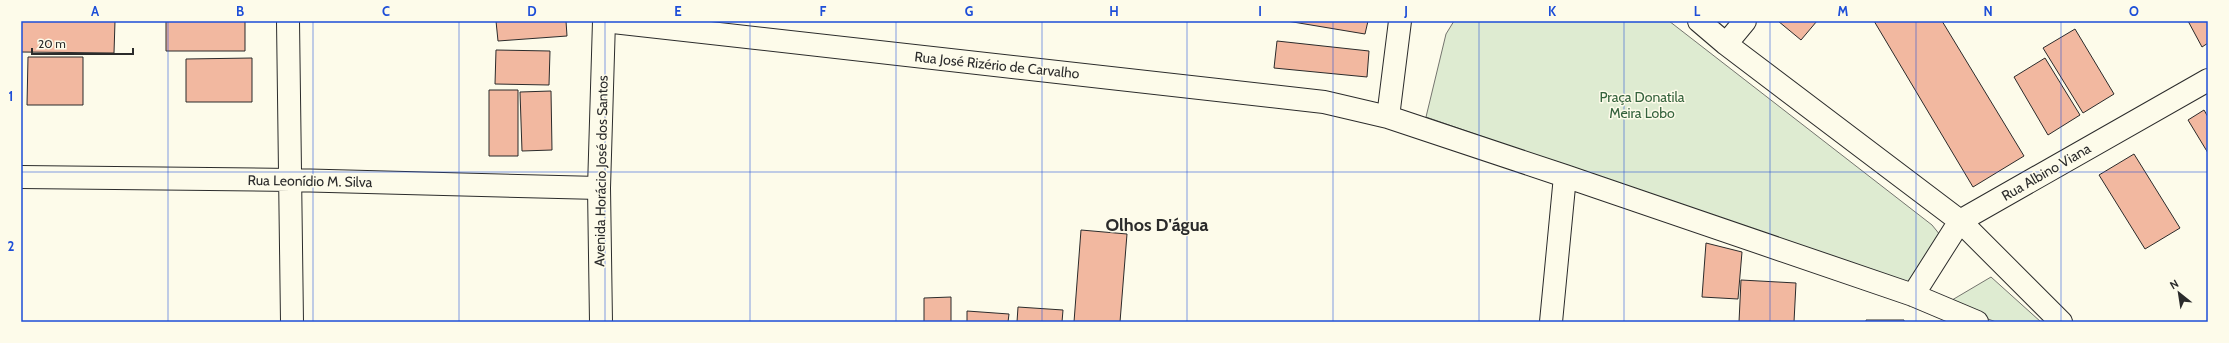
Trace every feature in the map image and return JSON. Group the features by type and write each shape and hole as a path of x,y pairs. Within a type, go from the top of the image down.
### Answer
{"street":[{"path":"288,21 292,322"},
{"name":"Rua José Rizério de Carvalho","path":"604,21 1324,102 1388,117"},
{"name":"Avenida Horácio José dos Santos","path":"601,322 598,188 604,21"},
{"path":"1400,21 1388,117 1913,295 1977,322"},
{"path":"1699,21 1726,44 1960,221 2061,322"},
{"path":"1726,44 1745,21"},
{"name":"Rua Albino Viana","path":"1913,295 1960,221 2208,80"},
{"path":"1551,322 1565,176"},
{"name":"Rua Leonídio M. Silva","path":"21,177 291,180 598,188"}],"green space":[{"name":"Praça Donatila Meira Lobo","path":"1454,21 1669,21 1932,225 1945,241 1907,284 1426,117 1446,34"},
{"path":"1991,277 2041,322 1996,322 1947,303"}],"building":[{"path":"21,21 115,21 114,53 21,52"},
{"path":"166,21 245,21 245,51 166,51"},
{"path":"496,21 566,21 567,36 498,41"},
{"path":"1287,21 1368,21 1365,34"},
{"path":"1778,21 1817,21 1801,40"},
{"path":"1874,21 1942,21 2024,156 1973,187"},
{"path":"2188,21 2208,21 2208,43 2202,47"},
{"path":"2075,29 2114,94 2083,113 2043,48"},
{"path":"1277,41 1369,51 1367,77 1274,68"},
{"path":"496,50 550,51 549,85 495,84"},
{"path":"28,57 83,57 83,105 27,105"},
{"path":"252,58 252,102 186,102 186,59"},
{"path":"2045,58 2080,115 2048,135 2014,77"},
{"path":"489,90 518,90 518,156 489,156"},
{"path":"551,91 552,150 522,151 520,92"},
{"path":"2204,110 2208,117 2208,153 2188,120"},
{"path":"2134,154 2180,228 2145,249 2099,175"},
{"path":"1081,230 1127,234 1120,322 1074,322"},
{"path":"1706,243 1742,252 1738,299 1702,297"},
{"path":"1741,280 1796,283 1794,322 1739,322"},
{"path":"951,297 951,322 924,322 924,298"},
{"path":"1018,307 1063,310 1062,322 1017,322"},
{"path":"967,311 1009,314 1008,322 967,322"},
{"path":"1866,320 1904,320 1904,322 1866,322"}],"district":[{"name":"Olhos D'água","path":"1157,225"}]}
